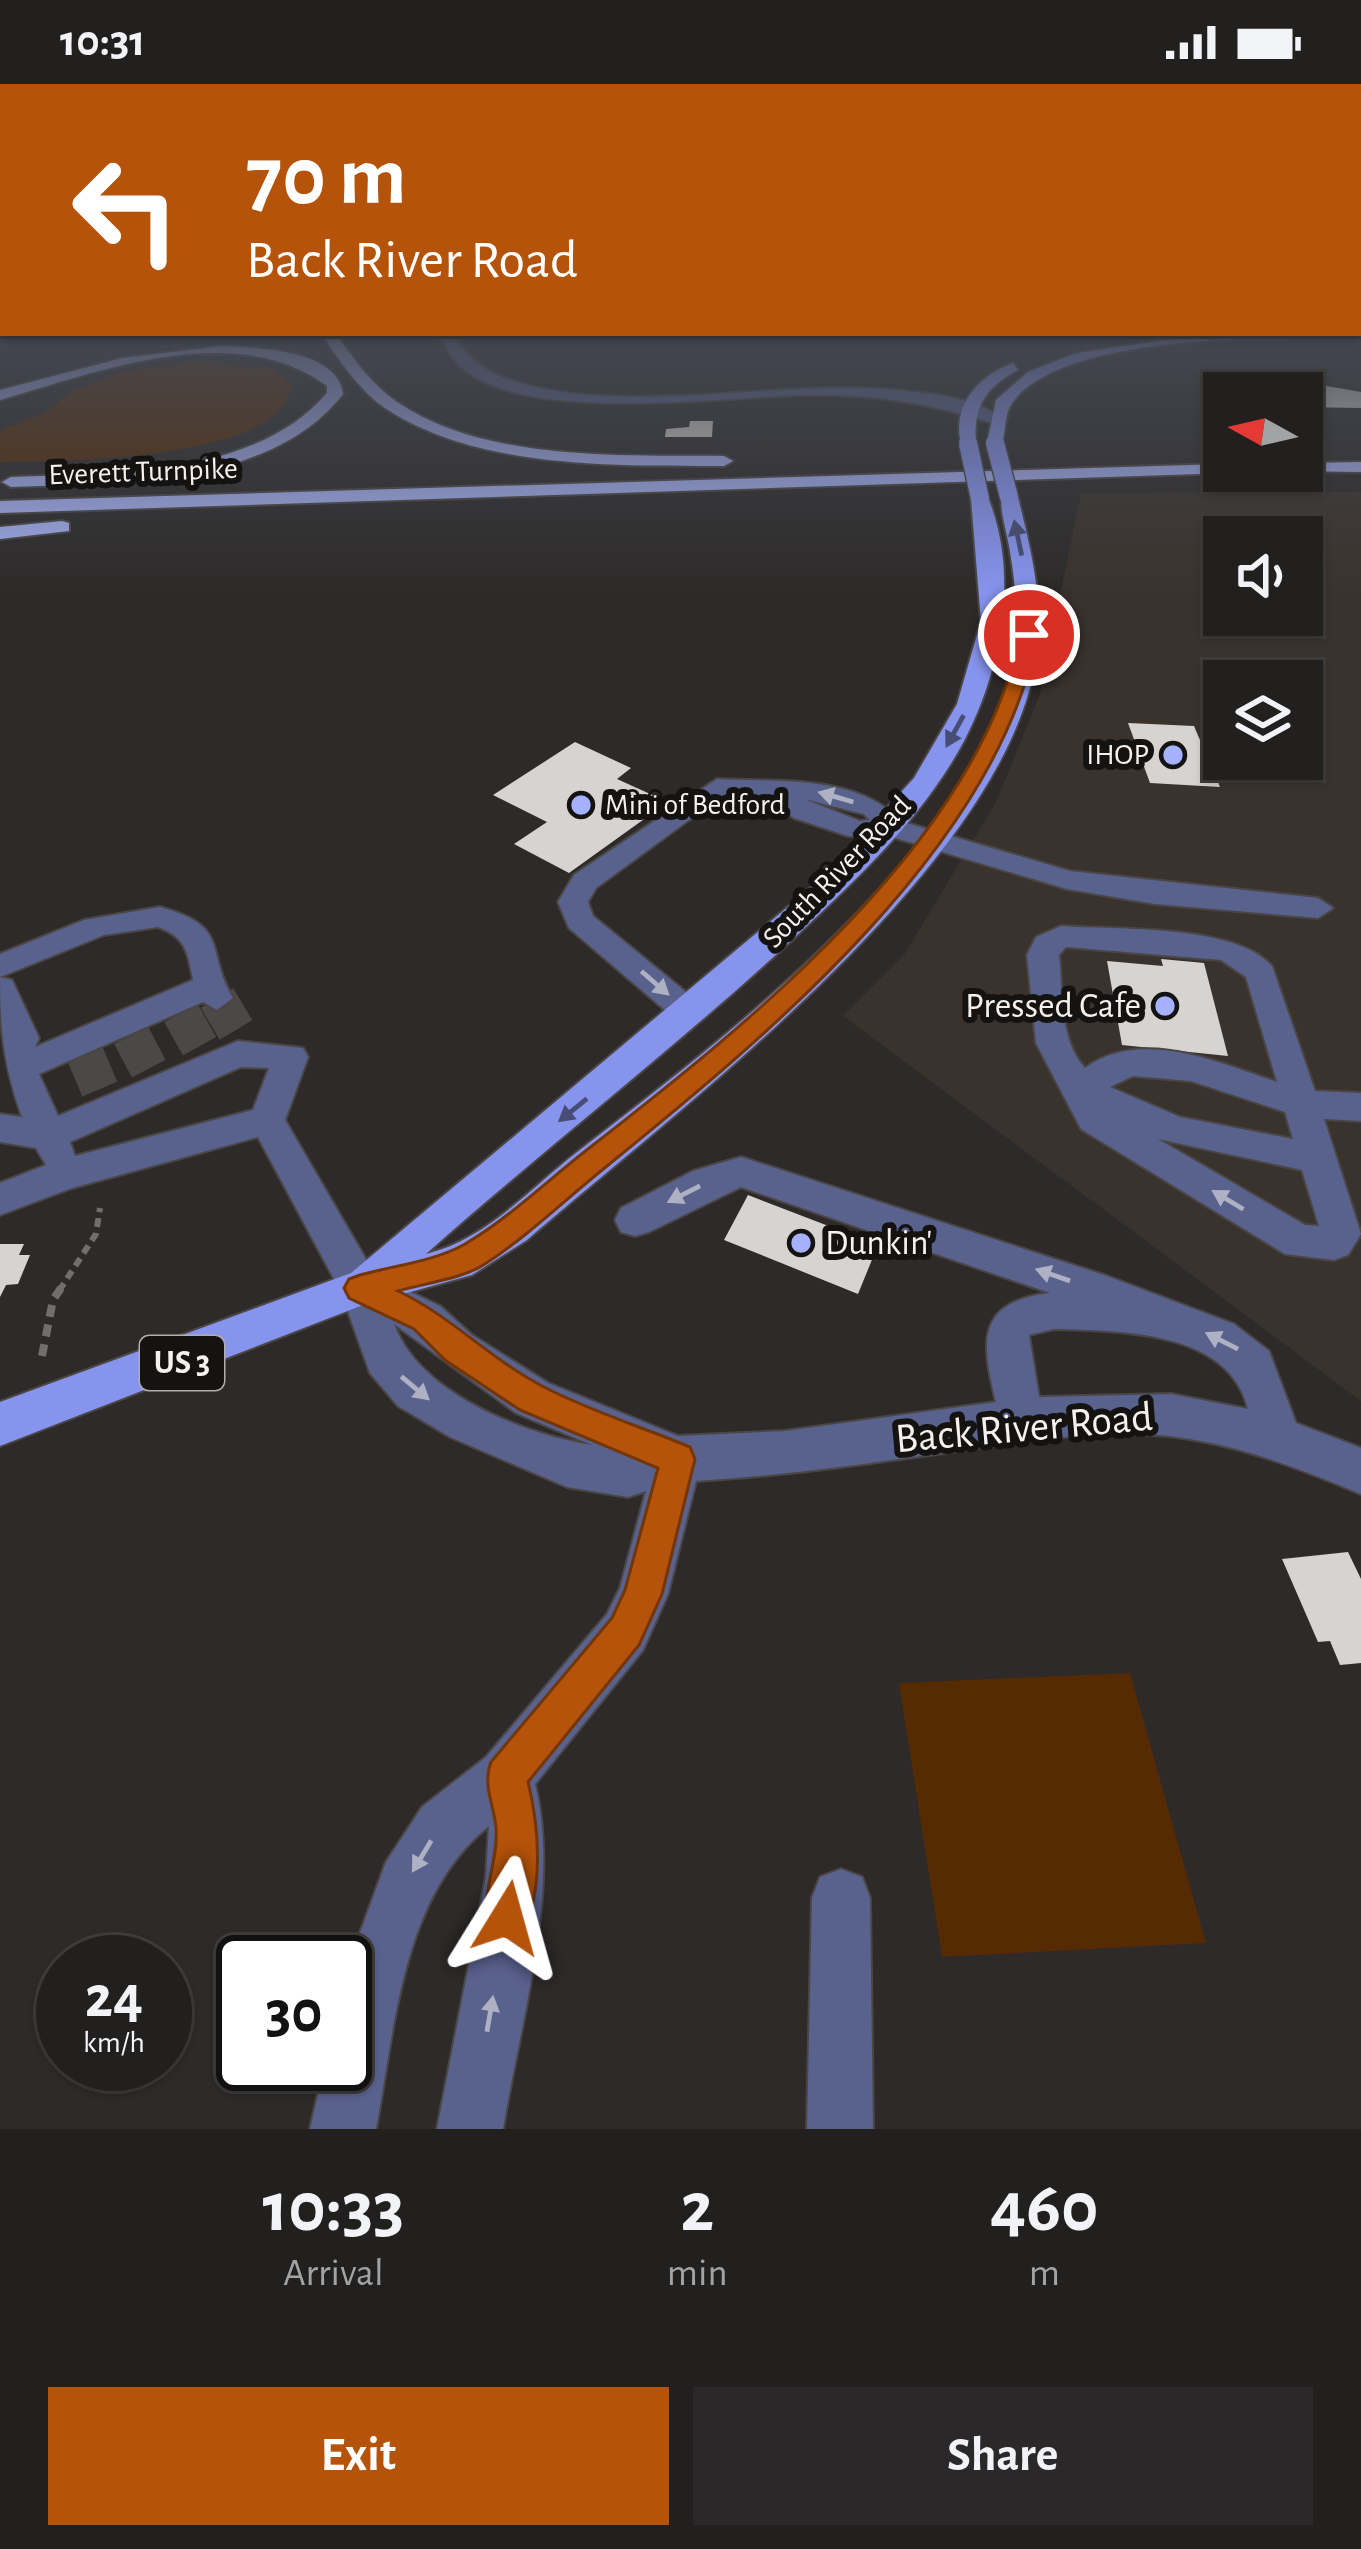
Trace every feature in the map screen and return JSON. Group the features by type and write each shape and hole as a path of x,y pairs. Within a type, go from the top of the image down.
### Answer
{"highway":[{"path":"0,482 106,477 224,456 302,427 327,402"},
{"path":"394,402 458,433 579,458 746,460"},
{"path":"1323,455 1361,454"},
{"name":"Everett Turnpike","path":"0,492 1203,457"},
{"path":"817,461 1028,461"},
{"path":"1323,468 1361,467"},
{"name":"Everett Turnpike","path":"0,507 1203,470"},
{"path":"0,533 193,514 736,484"}],"main road":[{"path":"967,412 975,402"},
{"path":"993,418 1001,402"},
{"name":"South River Road","path":"360,1288 441,1215 691,1014 890,827 958,729 985,661 993,600 967,412"},
{"name":"South River Road","path":"0,1424 191,1360 360,1288 472,1256 685,1088 857,926 932,840 1002,727 1026,657 1028,588 993,418"}],"street":[{"path":"651,415 716,402"},
{"path":"934,402 993,418"},
{"path":"691,1014 580,921 573,902 584,882 701,793 717,787 772,788 804,812 857,830 890,827 1110,889 1318,908"},
{"path":"0,966 134,915 168,917 193,928 209,963 213,992 82,1048 11,1050"},
{"path":"11,1050 22,1038 0,985 8,972 130,925 155,925 197,944"},
{"path":"1084,1088 1094,1119 1299,1242 1334,1243 1341,1234 1304,1102 1261,974 1248,959 1226,950 1061,936 1047,944 1042,955 1058,1061 1084,1088 1138,1117 1270,1150 1319,1157"},
{"path":"11,1050 65,1174"},
{"path":"0,1128 48,1136 105,1101 221,1050 291,1057 266,1120 65,1174 0,1198"},
{"path":"1084,1088 1099,1071 1129,1063 1203,1070 1304,1102 1361,1107"},
{"path":"1250,1085 1270,1150"},
{"name":"Back River Road","path":"266,1120 360,1288 385,1359 414,1391 512,1446 590,1470 649,1472 678,1459 784,1453 1022,1420 1100,1412 1171,1414 1277,1437 1361,1471"},
{"path":"635,1220 706,1182 741,1172 1107,1294 1223,1338 1249,1359 1267,1391 1277,1437"},
{"path":"1022,1420 1006,1337 1010,1324 1022,1314 1161,1318"},
{"path":"343,2129 376,1971 407,1883 442,1827 506,1777 626,1631 643,1594 678,1459"},
{"path":"470,2129 515,1876 518,1830 506,1777"},
{"path":"840,2129 842,1898"}],"path":[{"path":"42,1356 53,1300 96,1234 100,1208"}],"shaded area":[{"path":"58,402 284,402 256,427 187,448 0,462 0,430 45,413"},
{"path":"1361,492 1361,1401 843,1016 904,955 996,802 1040,694 1081,493"},
{"path":"1130,1673 1206,1943 942,1957 899,1683"}],"building":[{"path":"1323,402 1361,402 1361,408 1323,407"},
{"path":"690,421 713,421 712,437 665,437 666,429 689,427"},
{"name":"IHOP","path":"1128,723 1194,726 1203,747 1203,780 1217,780 1220,787 1150,783"},
{"name":"Mini of Bedford","path":"575,742 631,768 617,779 659,798 638,813 647,817 569,873 514,844 547,822 493,795"},
{"name":"Pressed Cafe","path":"1161,959 1204,963 1228,1056 1122,1045 1107,961 1163,966"},
{"name":"Dunkin'","path":"748,1195 878,1245 858,1294 724,1240"},
{"path":"0,1244 24,1244 19,1255 30,1255 18,1284 6,1285 0,1297"},
{"path":"1348,1552 1361,1579 1361,1663 1340,1665 1330,1641 1318,1642 1282,1559"}],"tunnel":[{"path":"217,998 236,1030"},
{"path":"181,1013 200,1047"},
{"path":"131,1035 149,1069"},
{"path":"85,1054 101,1092"}],"place":[{"name":"IHOP","path":"1173,755"},
{"name":"Mini of Bedford","path":"581,805"},
{"name":"Pressed Cafe","path":"1165,1006"},
{"name":"Dunkin'","path":"801,1243"}],"route":[{"path":"507,1918 518,1830 506,1777 592,1679 626,1631 643,1594 678,1459 532,1398 457,1349 425,1319 360,1288 472,1256 685,1088 857,926 932,840 994,743 1020,683 1029,635"}]}
